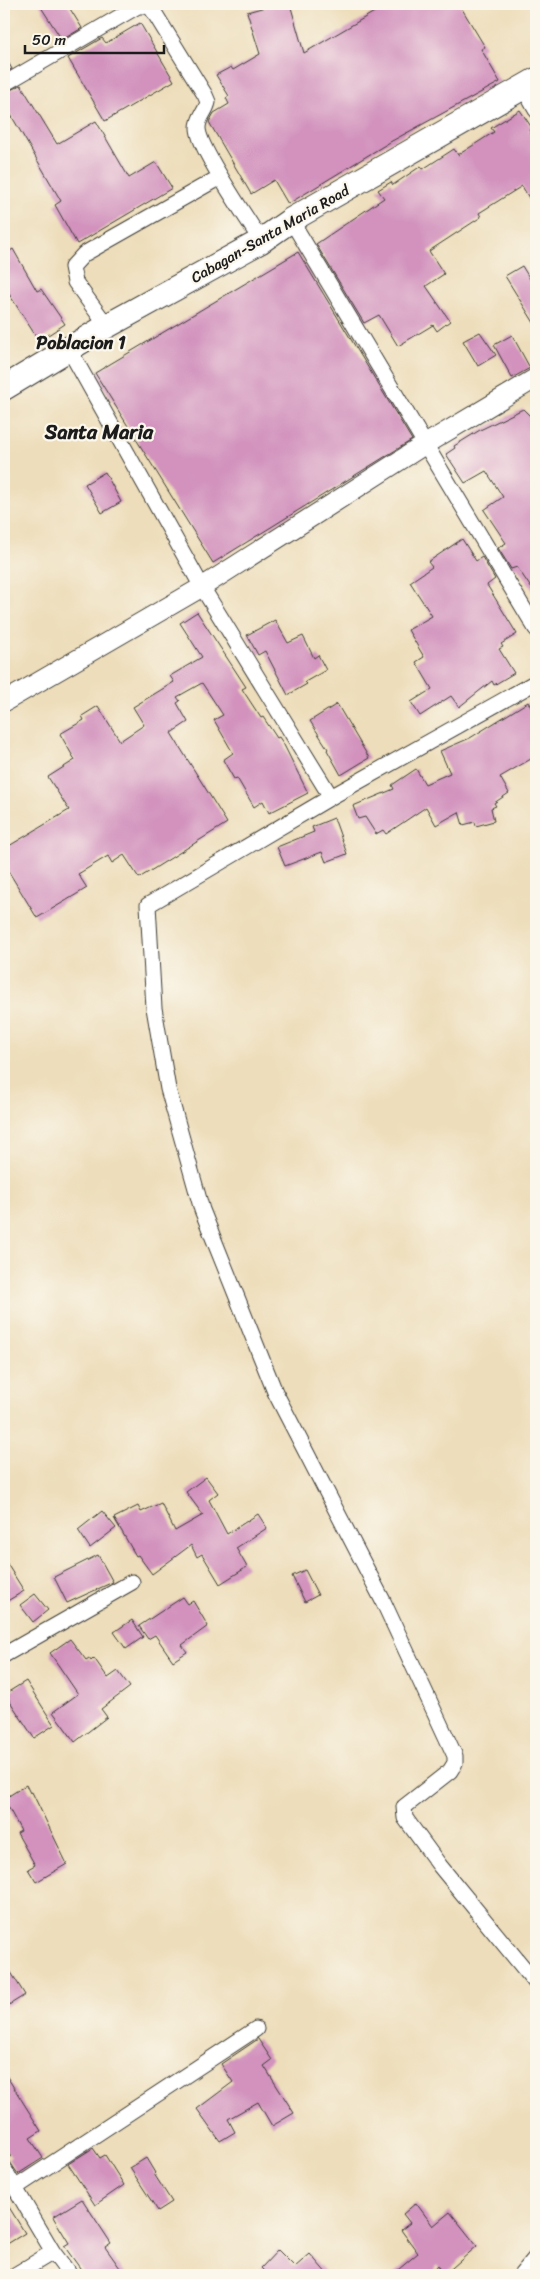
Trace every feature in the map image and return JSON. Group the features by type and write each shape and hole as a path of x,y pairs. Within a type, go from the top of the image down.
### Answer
{"main road":[{"name":"Cabagan-Santa Maria Road","path":"4,388 107,326 260,241 291,220 530,84"}],"street":[{"path":"4,84 138,6 147,6 152,9 208,102 200,117 199,134 220,176 260,241"},
{"path":"530,84 536,110"},
{"path":"107,326 75,282 72,267 84,254 220,176"},
{"path":"291,220 424,445 536,629"},
{"path":"69,349 202,587 331,797"},
{"path":"4,702 202,587 424,445 536,378"},
{"path":"536,682 331,797 148,905 154,1008 168,1089 202,1210 275,1392 383,1601 455,1756 455,1763 450,1771 404,1807 405,1818 440,1866 536,1983"},
{"path":"4,1655 132,1582"},
{"path":"15,2188 256,2029"},
{"path":"4,2168 53,2252 70,2275"},
{"path":"16,2275 53,2252"},
{"path":"521,2275 536,2257"}],"building":[{"path":"39,4 67,4 82,28 62,40"},
{"path":"276,4 290,4 304,53 388,4 459,4 485,47 481,49 500,82 390,142 288,204 274,180 251,194 209,122 214,113 229,104 226,98 229,96 216,75 231,67 233,70 260,54 247,12"},
{"path":"140,23 174,81 105,121 68,58 102,38 106,43"},
{"path":"4,55 12,69 4,73"},
{"path":"21,85 57,144 96,121 129,178 156,162 172,188 77,244 55,205 61,201 4,103 4,93"},
{"path":"520,110 532,128 529,130 536,143 536,210 522,186 479,213 481,217 429,251 444,274 426,286 450,321 437,331 433,325 398,346 379,315 364,323 316,244 384,198 378,190 391,182 393,185 421,166 423,169 454,149 458,155 494,132 491,128"},
{"path":"13,249 37,291 41,289 65,324 39,341 9,294 4,297 4,255"},
{"path":"298,252 412,440 213,563 95,373"},
{"path":"522,266 536,289 536,326 505,276"},
{"path":"480,332 496,355 478,366 463,341"},
{"path":"512,335 530,368 512,378 494,345"},
{"path":"523,409 536,422 536,595 517,567 511,569 498,548 506,543 484,510 503,497 486,471 465,483 446,454 455,448 454,446 480,430"},
{"path":"105,472 121,502 102,513 85,484"},
{"path":"462,539 476,561 482,557 495,579 487,585 517,634 501,644 503,647 499,649 514,673 494,685 492,681 459,707 451,696 420,716 411,702 432,689 416,662 424,657 408,630 432,616 410,582 432,567 428,562"},
{"path":"197,612 246,687 242,689 261,718 263,717 277,738 279,737 283,743 308,793 269,813 263,801 254,807 237,778 234,779 223,760 233,753 214,720 223,715 202,683 177,697 180,701 177,703 188,722 171,733 227,823 139,878 124,855 112,863 108,856 78,874 87,888 37,918 4,864 4,849 69,810 48,777 75,760 60,734 84,720 82,716 98,706 120,741 144,725 133,707 174,682 170,676 202,657 180,623"},
{"path":"275,620 288,643 303,636 314,658 318,655 326,670 305,682 307,684 288,695 265,651 258,655 247,635"},
{"path":"528,702 536,716 536,756 500,777 509,793 494,803 496,806 491,808 494,821 476,826 475,822 463,825 459,812 436,825 426,807 386,834 383,830 376,834 365,817 358,819 353,806 394,789 392,785 416,769 425,784 450,773 440,751 470,738"},
{"path":"337,704 369,758 341,775 328,749 310,721"},
{"path":"334,818 347,854 326,862 322,852 285,866 277,847 314,832 312,827"},
{"path":"206,1477 218,1493 209,1500 227,1534 258,1514 267,1528 236,1548 247,1567 220,1584 202,1554 197,1557 191,1545 152,1574 138,1555 136,1556 114,1518 138,1506 141,1512 161,1503 175,1531 203,1515 186,1492"},
{"path":"102,1511 116,1528 90,1548 78,1530"},
{"path":"98,1555 113,1582 67,1603 54,1577"},
{"path":"4,1559 24,1591 4,1603"},
{"path":"305,1570 318,1595 305,1602 292,1576"},
{"path":"35,1594 48,1610 33,1622 20,1605"},
{"path":"183,1597 188,1604 193,1601 208,1626 182,1645 187,1652 173,1661 155,1635 148,1639 139,1626"},
{"path":"132,1620 143,1637 126,1649 114,1632"},
{"path":"70,1639 86,1660 89,1658 91,1661 94,1658 108,1678 118,1671 130,1687 101,1709 107,1717 75,1742 53,1712 78,1694 50,1653"},
{"path":"26,1681 54,1725 34,1738 5,1694"},
{"path":"26,1785 30,1793 32,1792 67,1864 36,1882 28,1869 35,1865 17,1833 21,1831 4,1799"},
{"path":"4,1961 25,1995 4,2008"},
{"path":"258,2039 272,2060 264,2066 294,2113 272,2126 258,2102 228,2119 235,2132 220,2141 197,2109 233,2082 221,2064"},
{"path":"4,2072 41,2131 30,2138 43,2158 18,2174 8,2159 11,2157 4,2146"},
{"path":"93,2148 100,2158 105,2155 124,2185 95,2205 68,2164"},
{"path":"146,2158 172,2202 158,2211 130,2168"},
{"path":"4,2199 25,2233 4,2246"},
{"path":"82,2199 111,2243 105,2247 125,2275 85,2275 64,2246 69,2243 53,2217"},
{"path":"416,2203 433,2226 450,2212 477,2246 444,2275 438,2265 429,2275 392,2275 418,2253 401,2230 410,2223 403,2214"},
{"path":"278,2250 295,2267 310,2254 328,2275 264,2275 267,2274 261,2268"}],"district":[{"name":"Poblacion 1","path":"81,343"},
{"name":"Santa Maria","path":"99,432"}]}
